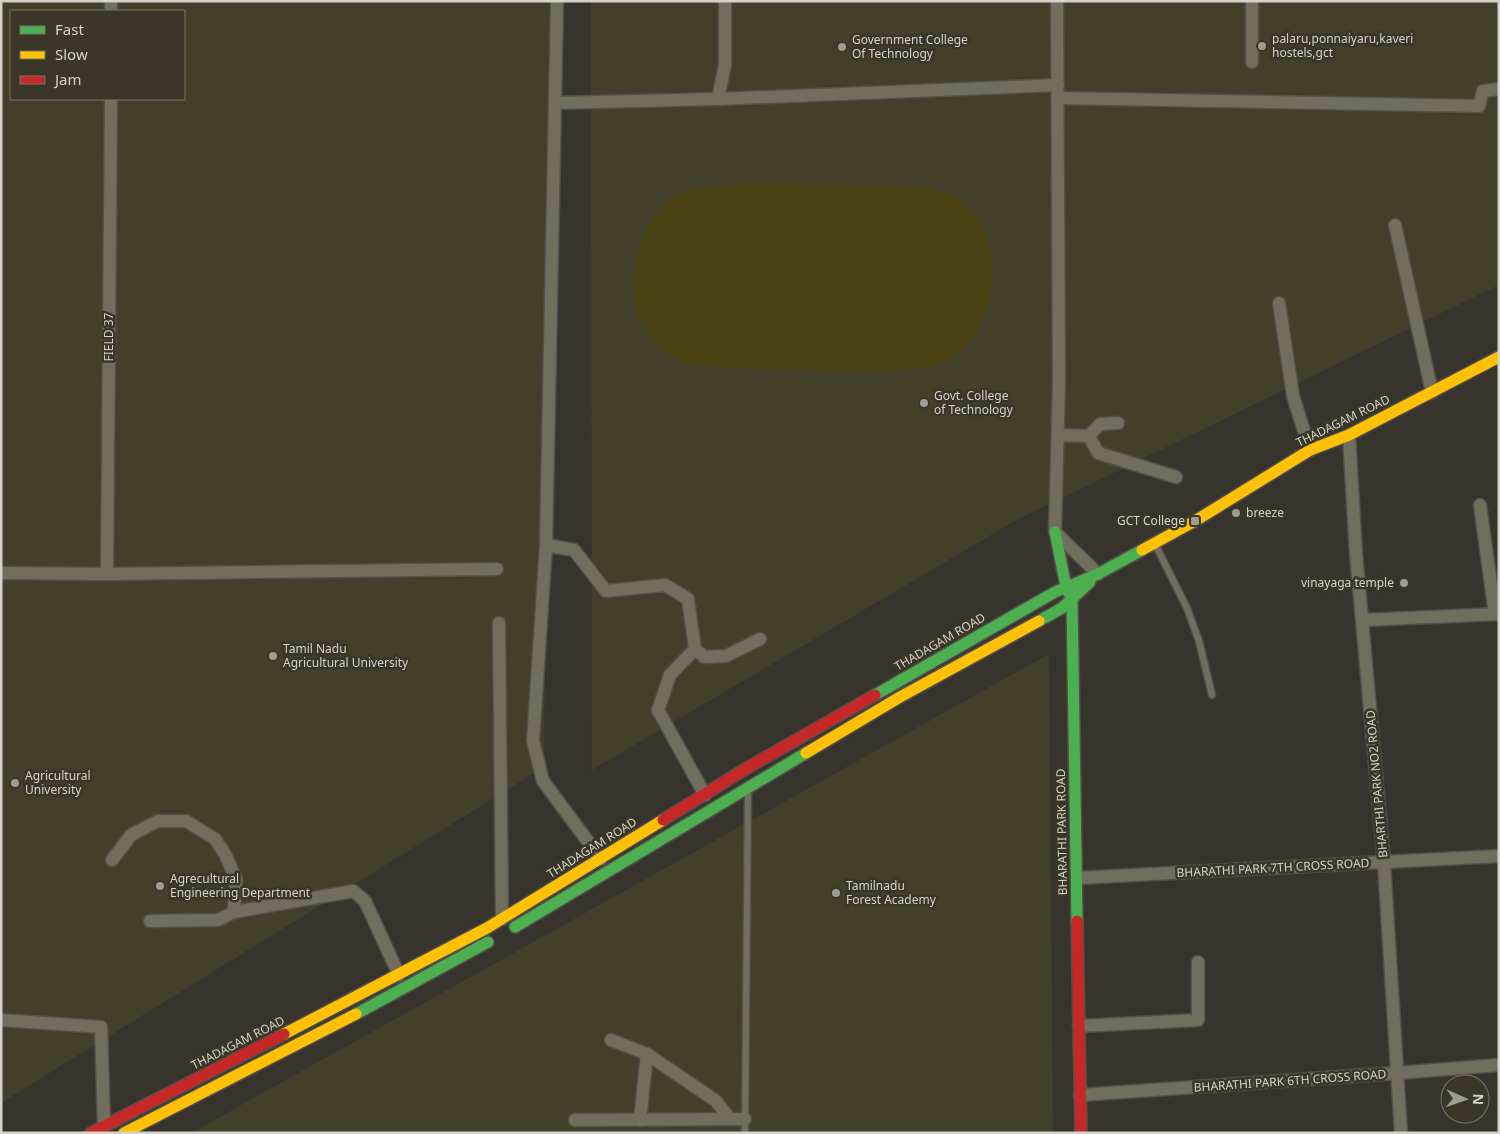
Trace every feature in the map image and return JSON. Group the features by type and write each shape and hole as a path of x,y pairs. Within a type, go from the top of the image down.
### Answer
{"main road":[{"name":"THADAGAM ROAD","path":"92,1133 400,975 502,919 705,794 1047,596 1098,574 1155,543 1310,450 1348,435 1499,357"},
{"name":"BHARATHI PARK ROAD","path":"1055,532 1066,587 1072,600 1081,1133"},
{"name":"THADAGAM ROAD","path":"124,1133 343,1021 503,934 900,697 1062,608 1098,574"}],"street":[{"path":"557,1 546,545 533,741 543,781 601,859"},
{"path":"718,99 725,65 725,1"},
{"path":"1057,1 1059,382 1055,532 1098,574"},
{"path":"1252,1 1252,62"},
{"path":"555,102 718,99 1058,85"},
{"path":"1058,98 1479,106 1483,91 1499,89"},
{"name":"FIELD 37","path":"107,574 111,100"},
{"path":"1395,225 1432,392"},
{"path":"1279,304 1293,396 1310,450"},
{"path":"1090,436 1100,424 1118,423"},
{"path":"1058,435 1090,436"},
{"name":"BHARTHI PARK NO2 ROAD","path":"1348,435 1356,554 1384,863 1401,1133"},
{"path":"1090,436 1098,453 1176,477"},
{"path":"1363,620 1497,614 1480,505"},
{"path":"546,545 574,550 606,591 664,585 688,599 695,650 704,657 726,656 760,639"},
{"path":"1,573 107,574 497,569"},
{"path":"499,623 502,919"},
{"path":"695,650 670,675 658,710 705,794"},
{"path":"112,860 131,835 158,821 186,821 215,839 225,854 236,880 234,912"},
{"name":"BHARATHI PARK 7TH CROSS ROAD","path":"1077,878 1499,856"},
{"path":"150,921 218,920 234,912 353,890 365,901 400,975"},
{"path":"1079,1026 1198,1020 1198,962"},
{"path":"1,1020 101,1027 104,1126"},
{"path":"611,1040 647,1054 716,1102 730,1119"},
{"path":"640,1120 647,1054"},
{"name":"BHARATHI PARK 6TH CROSS ROAD","path":"1080,1095 1499,1065"},
{"path":"575,1120 745,1119"}],"lane":[{"path":"1155,543 1190,616 1199,640 1212,694"},
{"path":"745,1133 748,787"}],"shaded area":[{"name":"Tamil Nadu Agricultural University","path":"1,1 550,1 544,767 1,1103"},
{"name":"Govt. College of Technology","path":"591,1 1499,1 1499,285 1015,521 592,770"},
{"path":"755,183 928,187 965,203 981,224 989,243 993,263 988,305 980,324 969,341 954,355 939,364 876,371 770,370 701,366 668,355 655,343 642,324 636,309 633,292 637,254 652,220 663,206 676,196 684,193 714,187"},
{"name":"Tamilnadu Forest Academy","path":"1049,654 1053,1133 191,1133"}],"traffic: fast":[{"path":"1055,532 1066,587 1072,600 1077,921"},
{"path":"875,695 1055,592 1098,574 1142,550"},
{"path":"1039,621 1062,608 1090,582"},
{"path":"515,927 806,753"},
{"path":"356,1014 488,942"}],"traffic: slow":[{"path":"1142,550 1195,521 1310,450 1349,435 1499,357"},
{"path":"806,753 900,697 1039,621"},
{"path":"284,1034 487,928 663,820"},
{"path":"124,1133 356,1014"}],"traffic: jam":[{"path":"663,820 747,768 875,695"},
{"path":"1077,921 1081,1133"},
{"path":"91,1133 284,1034"}],"place":[{"name":"palaru,ponnaiyaru,kaveri hostels,gct","path":"1262,46"},
{"name":"Government College Of Technology","path":"842,47"},
{"name":"Govt. College of Technology","path":"924,403"},
{"name":"breeze","path":"1236,513"},
{"name":"GCT College","path":"1195,521"},
{"name":"vinayaga temple","path":"1404,583"},
{"name":"Tamil Nadu Agricultural University","path":"273,656"},
{"name":"Agricultural University","path":"15,783"},
{"name":"Agrecultural Engineering Department","path":"160,886"},
{"name":"Tamilnadu Forest Academy","path":"836,893"}]}
